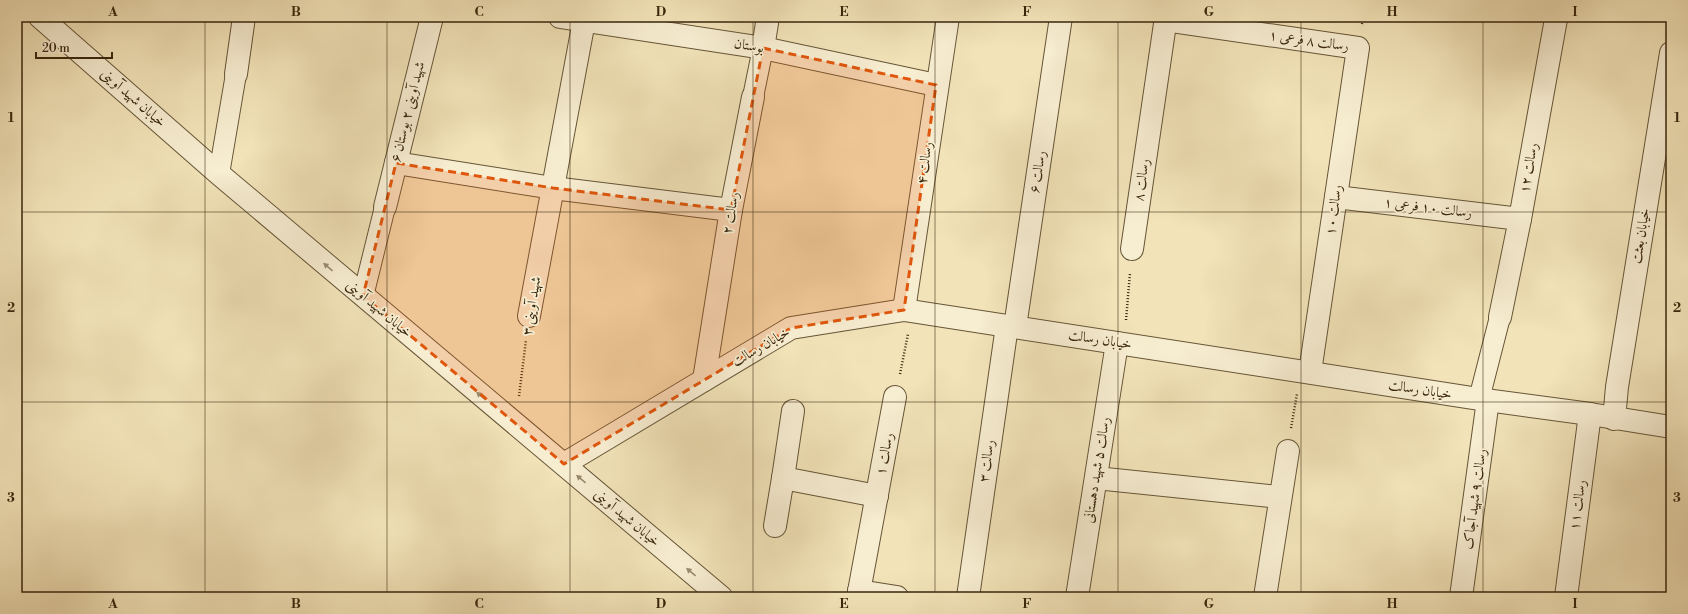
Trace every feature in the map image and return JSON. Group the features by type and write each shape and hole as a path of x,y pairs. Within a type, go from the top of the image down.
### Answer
{"street":[{"name":"خیابان شهید آوینی","path":"40,17 219,174 721,597"},
{"path":"219,174 244,17"},
{"name":"شهید آوینی ۲ بوستان ۶","path":"385,207 432,17"},
{"name":"بوستان","path":"560,17 598,20 763,48 936,85"},
{"path":"763,48 768,17"},
{"name":"رسالت ۴","path":"908,311 936,85 948,17"},
{"name":"رسالت ۶","path":"1011,326 1062,17"},
{"name":"رسالت ۸ فرعی ۱","path":"1165,18 1358,48"},
{"name":"رسالت ۸","path":"1132,249 1165,18"},
{"name":"رسالت ۱۲","path":"1500,317 1520,219 1556,19"},
{"name":"شهید آوینی ۳","path":"530,316 553,188 598,20"},
{"name":"رسالت ۲","path":"704,380 731,210 763,48"},
{"name":"رسالت ۱۰","path":"1306,372 1336,197 1358,48"},
{"name":"خیابان بعثت","path":"1614,419 1617,387 1665,122 1671,53"},
{"path":"396,163 553,188 731,210"},
{"name":"رسالت ۱۰ فرعی ۱","path":"1336,197 1520,219"},
{"path":"363,296 385,207"},
{"name":"خیابان رسالت","path":"564,464 790,328 908,311 1483,400 1590,414 1671,427"},
{"path":"1483,400 1500,317"},
{"name":"رسالت ۳","path":"968,597 1011,326"},
{"name":"رسالت ۵ شهید دهستانی","path":"1077,597 1120,343"},
{"name":"رسالت ۱","path":"859,594 895,397"},
{"name":"رسالت ۹ شهید آجاک","path":"1461,597 1483,400"},
{"path":"775,526 793,411"},
{"name":"رسالت ۱۱","path":"1566,597 1590,414"},
{"path":"1265,597 1279,497 1288,451"},
{"path":"782,478 877,496"},
{"path":"1096,478 1279,497"},
{"path":"859,594 897,597"}],"path":[{"path":"1120,343 1132,249"},
{"path":"895,397 908,311"},
{"name":"شهید آوینی ۳","path":"516,425 530,316"},
{"path":"1288,451 1306,372"}],"highlighted area":[{"path":"763,48 936,85 904,310 791,328 564,464 363,296 396,163 553,188 731,210"}]}
